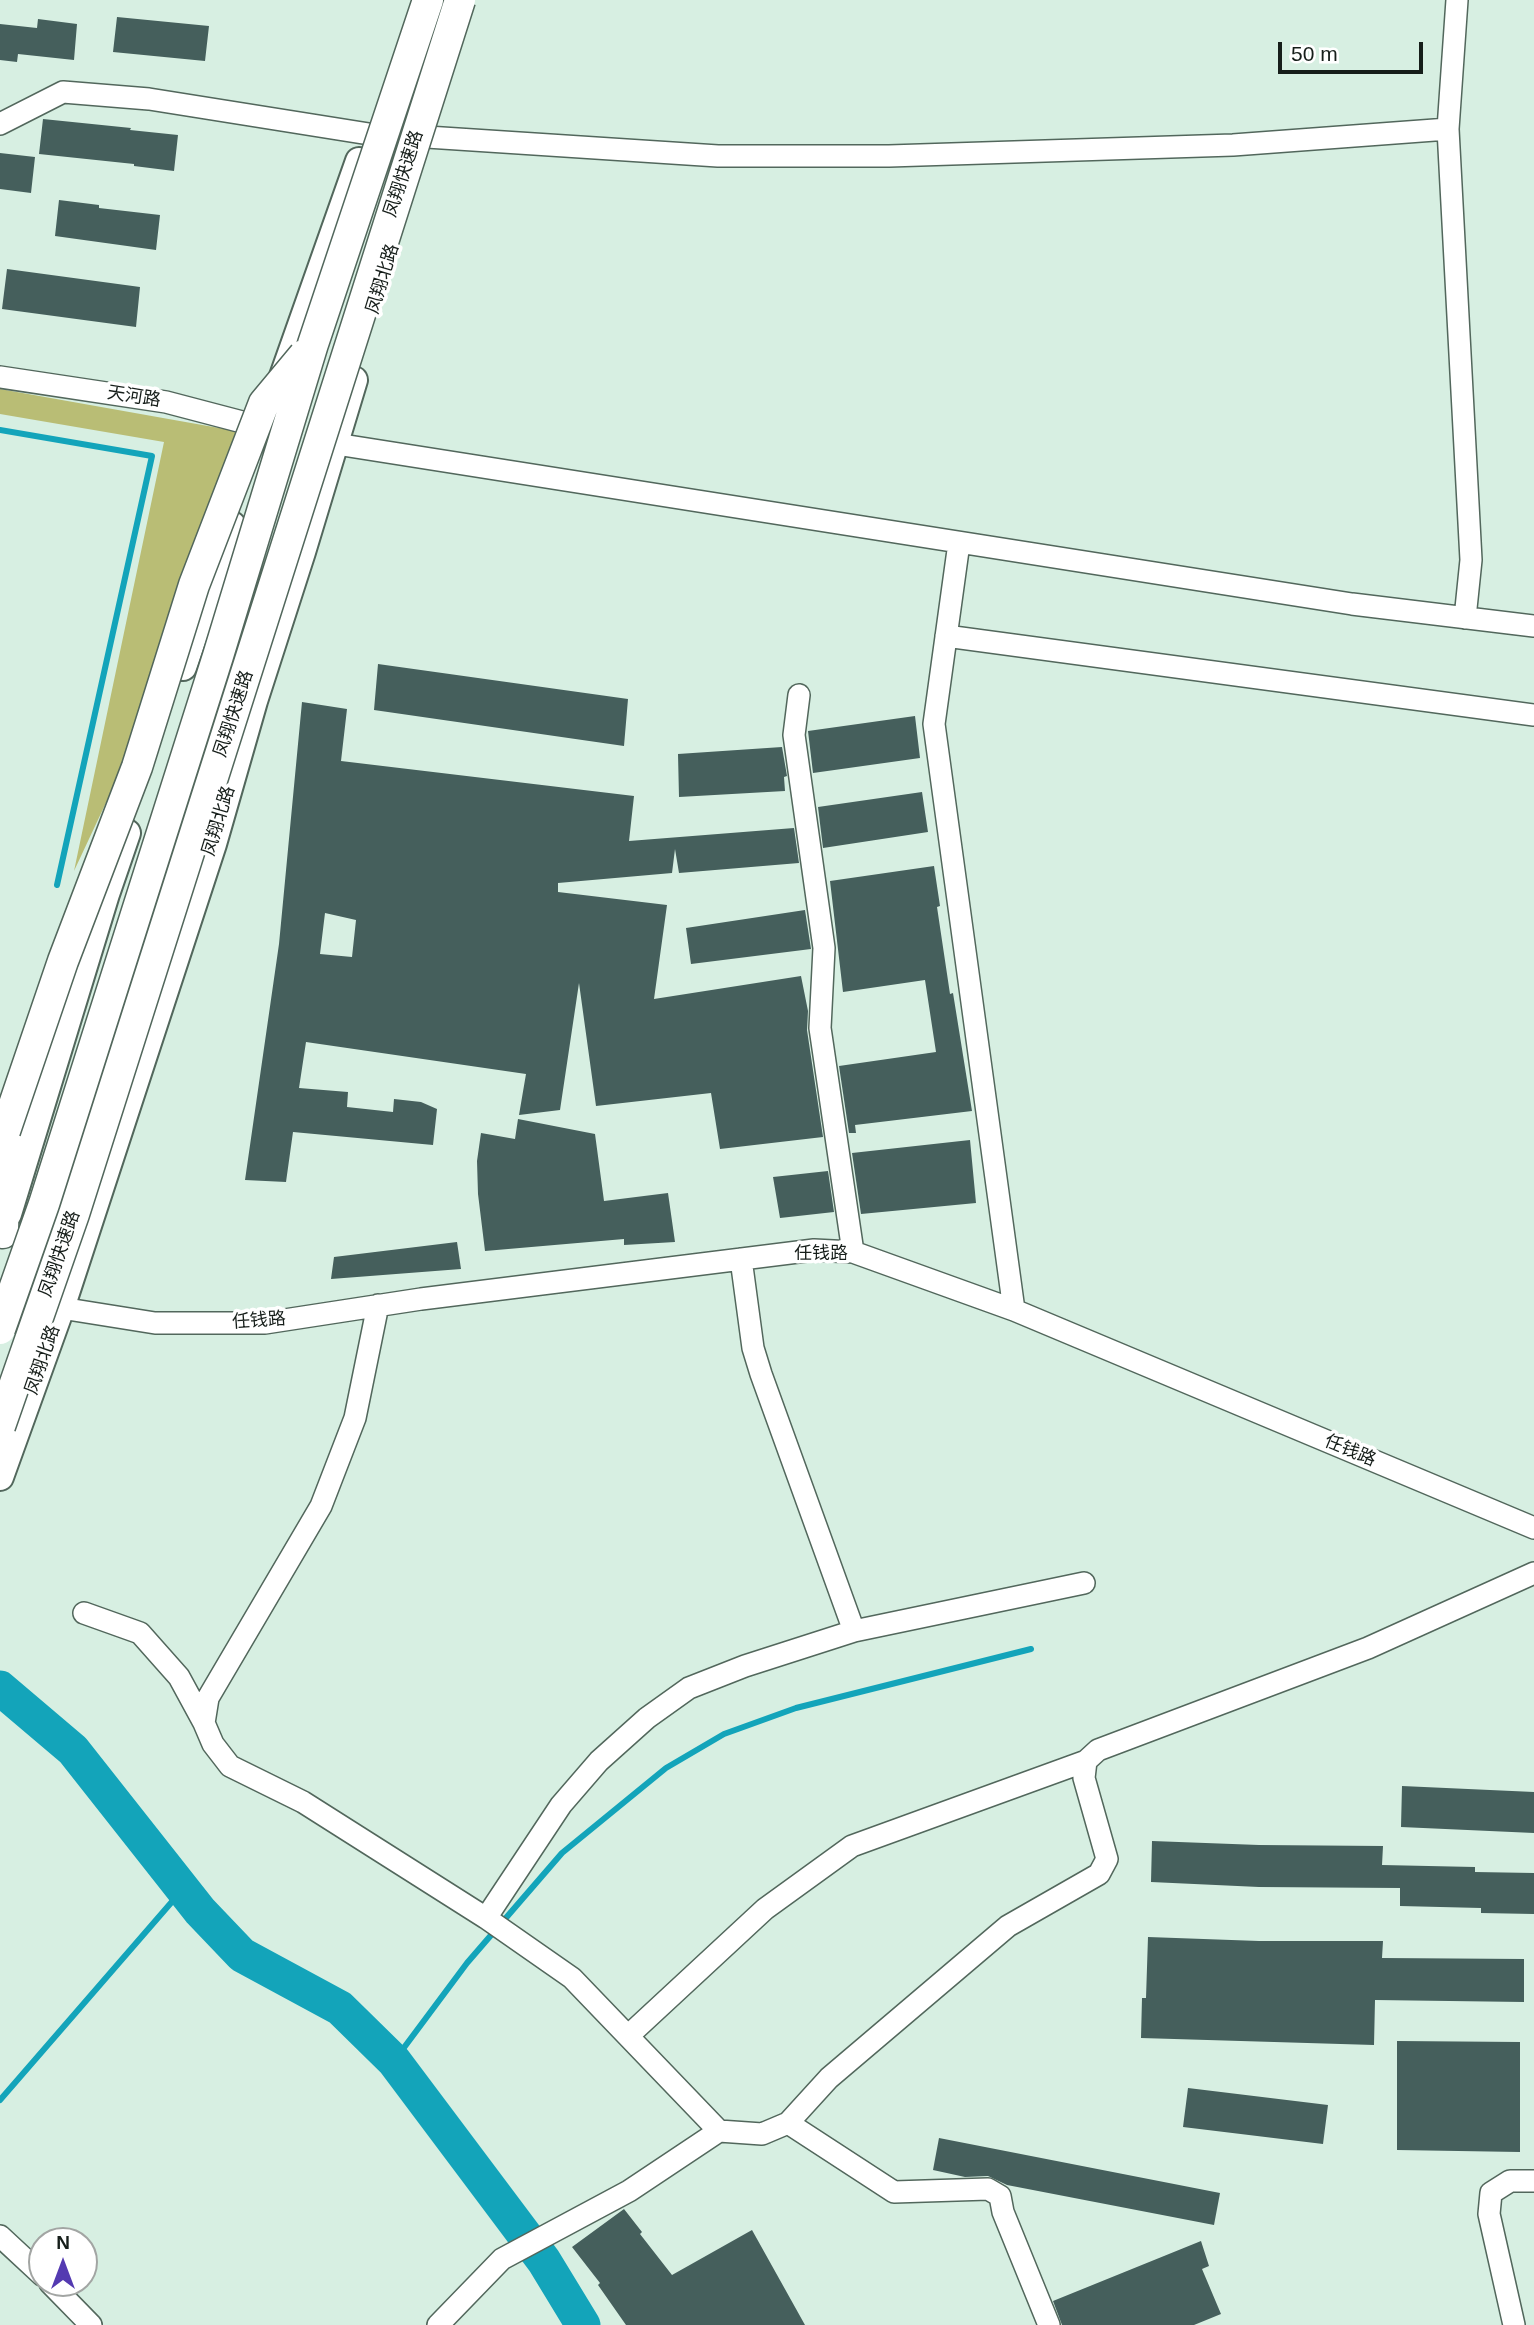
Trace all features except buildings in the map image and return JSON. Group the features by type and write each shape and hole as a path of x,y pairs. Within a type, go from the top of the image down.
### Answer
{"highway":[{"name":"凤翔快速路","path":"0,1329 44,1204 210,682 313,344 428,0"},
{"name":"凤翔快速路","path":"0,1426 74,1214 460,0"},
{"path":"1,1236 5,1132 63,961 137,767 199,572 264,403 313,344"}],"main road":[{"path":"1,1236 106,894 265,428 369,134 412,0"},
{"name":"凤翔北路","path":"0,1477 61,1308 213,844 254,701 427,137 473,0"}],"street":[{"path":"1457,0 1448,129 1471,560 1465,618"},
{"path":"0,124 63,92 149,99 369,134"},
{"path":"427,137 718,156 889,156 1233,145 1448,129"},
{"name":"天河路","path":"0,377 166,402 265,428"},
{"path":"335,444 1352,604 1534,626"},
{"path":"959,543 934,724 1014,1310"},
{"path":"946,636 1534,715"},
{"path":"799,695 794,734 824,948 820,1028 853,1252"},
{"name":"任钱路","path":"61,1308 155,1323 265,1323 379,1305 814,1250 853,1252 1014,1310 1534,1528"},
{"path":"741,1259 753,1348 854,1632"},
{"path":"204,1723 208,1698 321,1506 355,1418 379,1305"},
{"path":"628,2036 765,1909 852,1846 1086,1761 1098,1750 1368,1648 1534,1573"},
{"path":"486,1918 561,1805 598,1761 647,1718 690,1688 745,1666 854,1632 1084,1583"},
{"path":"84,1613 140,1633 179,1677 213,1744 230,1766 303,1802 486,1918 572,1978 719,2131"},
{"path":"438,2325 502,2259 629,2191 719,2131 762,2134 788,2123 829,2078 1009,1926 1099,1874 1107,1859 1084,1778 1086,1761"},
{"path":"788,2123 894,2192 988,2189 1000,2196 1003,2212 1049,2325"},
{"path":"1514,2325 1489,2214 1491,2193 1510,2181 1534,2180"},
{"path":"0,2236 28,2262"},
{"path":"64,2297 91,2325"}],"green space":[{"path":"0,389 236,431 125,762 74,871 164,442 0,414"}],"waterway":[{"path":"0,430 152,456 57,885"},
{"path":"394,2061 467,1963 562,1853 666,1768 724,1734 796,1708 1031,1649"},
{"path":"0,1688 73,1750 200,1911 242,1955 340,2008 394,2061 544,2261 583,2325"},
{"path":"0,2100 183,1889"}]}
